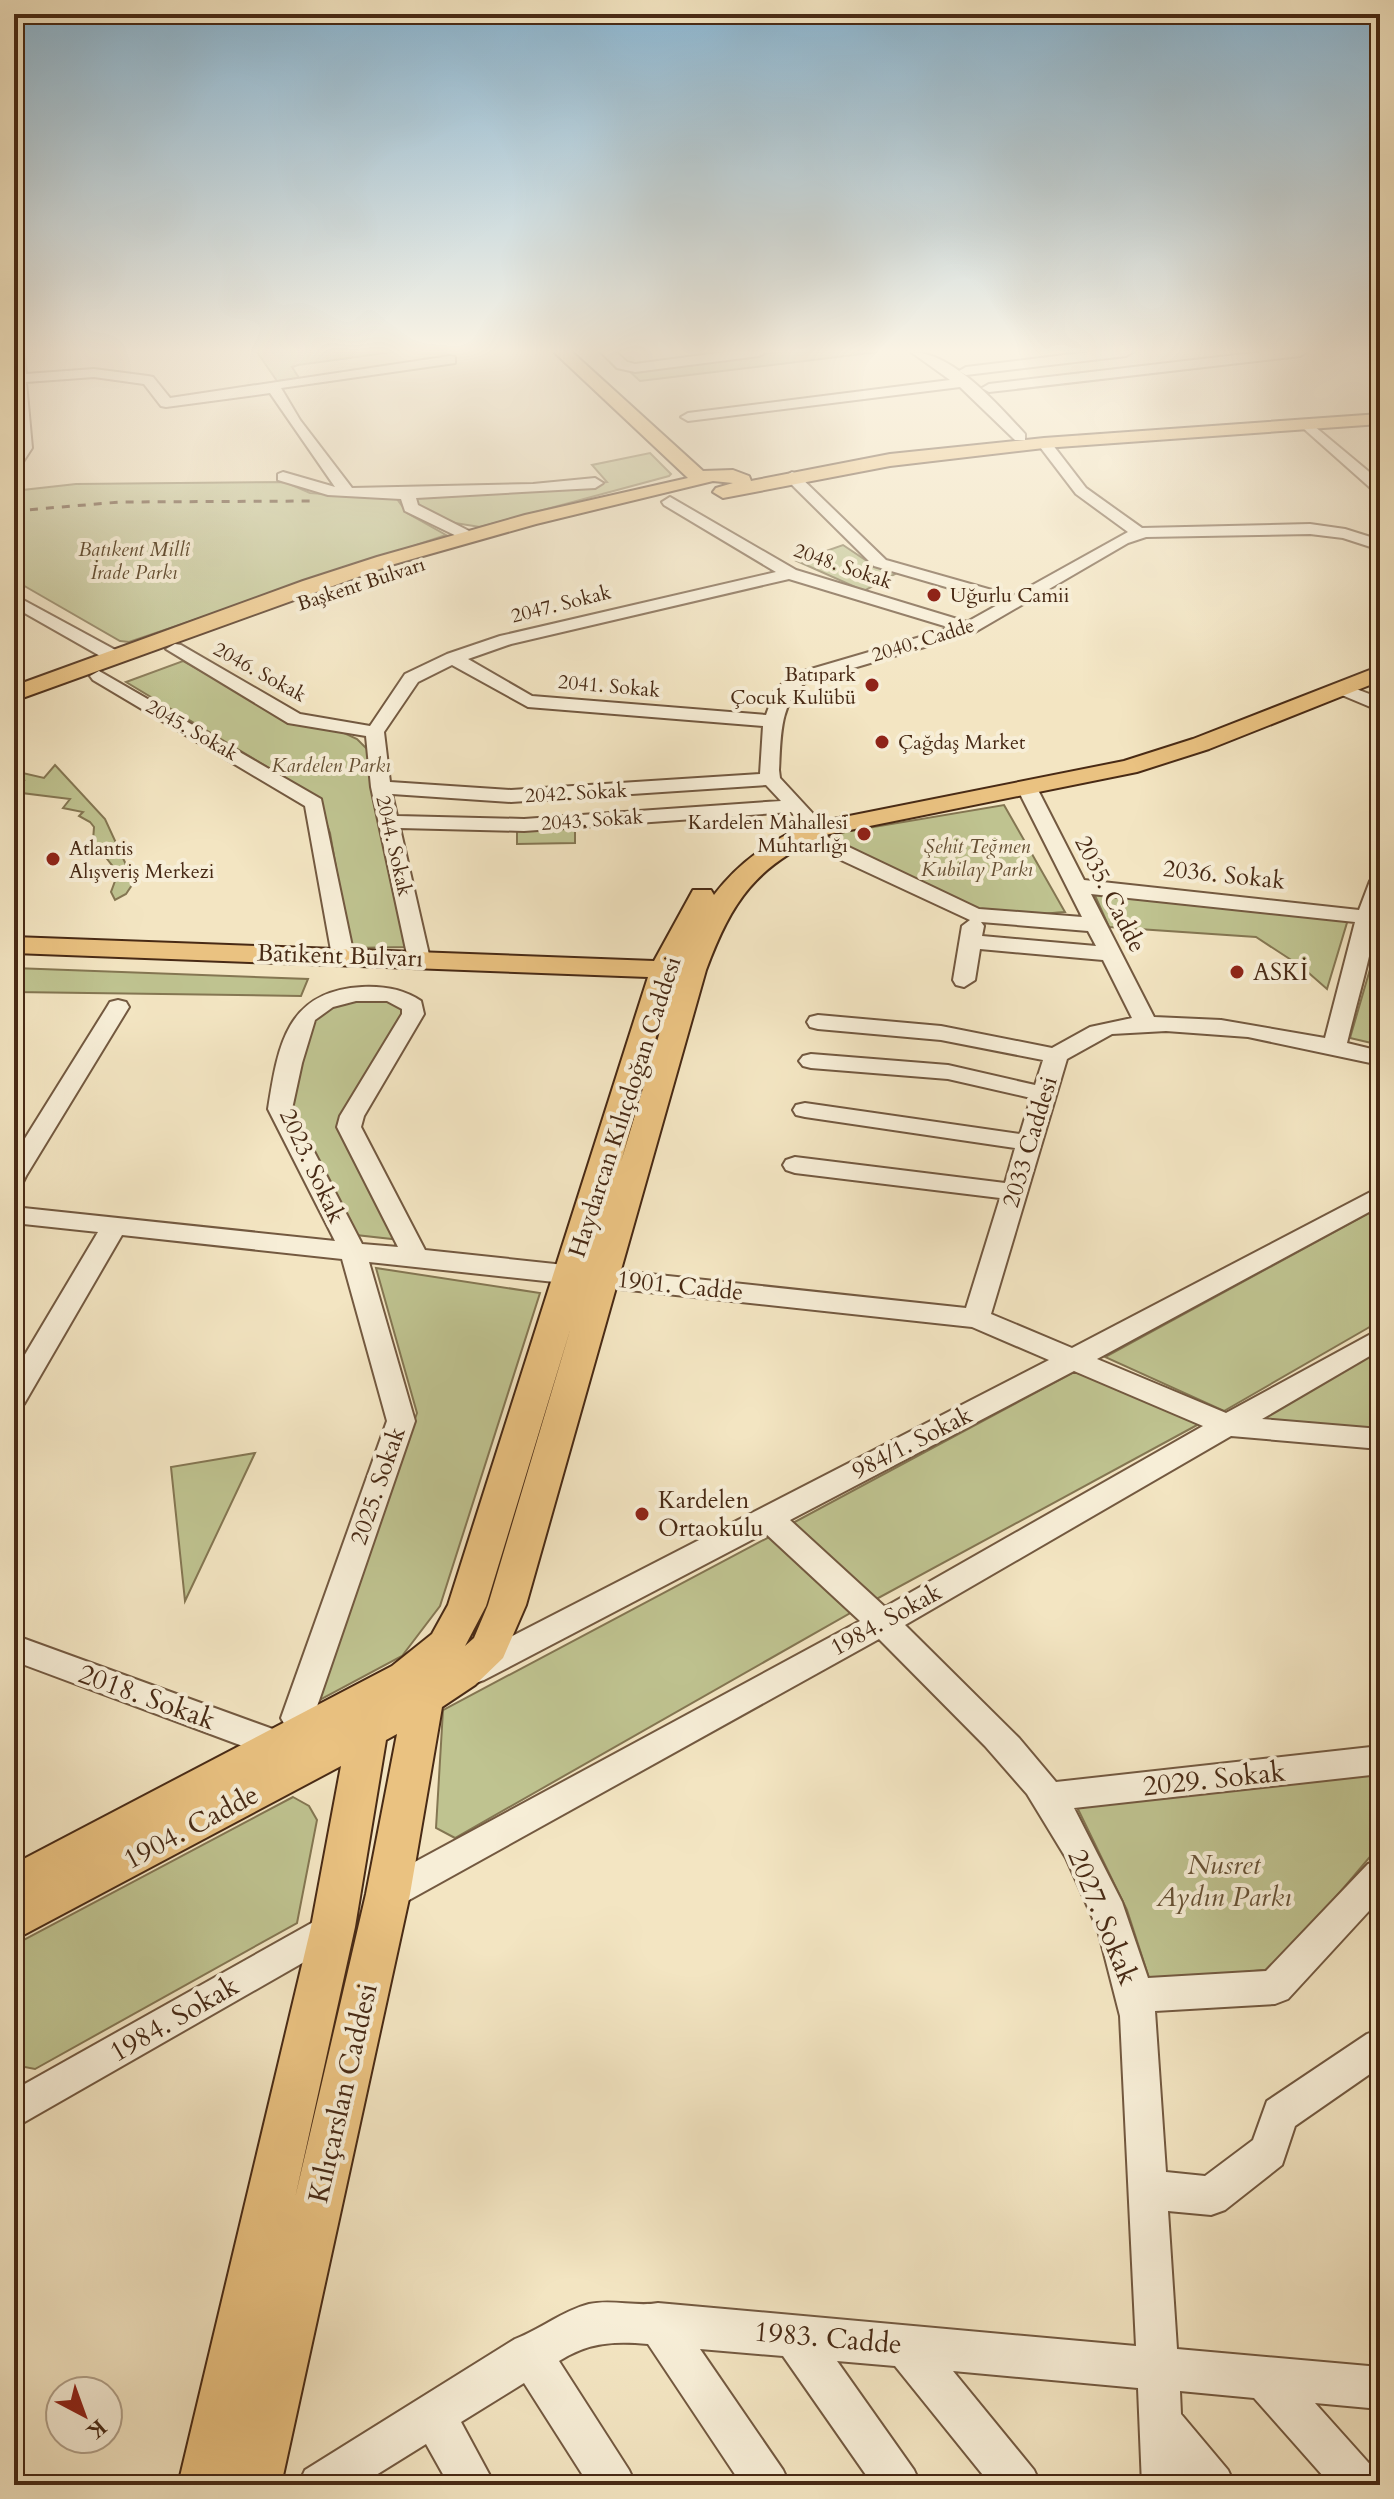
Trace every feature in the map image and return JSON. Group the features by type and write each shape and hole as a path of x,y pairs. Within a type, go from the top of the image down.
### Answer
{"main road":[{"path":"693,469 713,480"},
{"path":"707,469 713,480"},
{"name":"Başkent Bulvarı","path":"14,694 310,585 467,536 641,500 670,502 713,480 742,486 808,469"},
{"name":"Başkent Bulvarı","path":"14,708 315,598 464,551 713,480 794,472"},
{"name":"Haydarcan Kılıçdoğan Caddesi","path":"358,1721 424,1688 437,1654 462,1619 587,1276 676,977 690,914 724,870 761,841 807,822 1133,754 1380,659"},
{"name":"Haydarcan Kılıçdoğan Caddesi","path":"807,822 1108,773 1166,756 1380,673"},
{"name":"Batıkent Bulvarı","path":"14,945 343,956 417,967"},
{"name":"Batıkent Bulvarı","path":"14,960 417,967 676,977"},
{"name":"Kılıçarslan Caddesi","path":"254,2485 388,1894 424,1688"},
{"name":"1904. Cadde","path":"14,1885 288,1732 358,1721"},
{"name":"1904. Cadde","path":"14,1921 358,1721"},
{"name":"Kılıçarslan Caddesi","path":"205,2485 333,1927 358,1721"}],"street":[{"path":"330,469 348,493"},
{"path":"1060,469 1081,491 1139,533"},
{"path":"1357,469 1380,489"},
{"path":"794,472 878,561 1017,602"},
{"path":"283,477 318,489 348,493 533,489 595,483"},
{"path":"407,494 411,508 467,536"},
{"name":"2048. Sokak","path":"670,502 790,574 969,628"},
{"name":"2040. Cadde","path":"771,779 773,721 784,690 800,678 969,628 1139,533 1163,530 1310,529 1345,534 1380,545"},
{"path":"866,599 911,572"},
{"name":"2047. Sokak","path":"375,732 411,678 453,658 506,640 790,574"},
{"path":"14,600 115,657"},
{"name":"2046. Sokak","path":"175,649 295,719 375,732"},
{"name":"2041. Sokak","path":"453,658 528,701 773,721"},
{"name":"2045. Sokak","path":"99,676 314,803 343,956"},
{"path":"1343,689 1380,705"},
{"name":"2044. Sokak","path":"375,732 381,787 417,967"},
{"path":"771,779 807,822 975,915 1096,925"},
{"name":"2042. Sokak","path":"381,787 511,796 771,779"},
{"name":"2035. Cadde","path":"1027,788 1146,1024"},
{"name":"2043. Sokak","path":"388,822 524,825 807,822"},
{"path":"1335,1047 1369,933 1380,881"},
{"name":"2036. Sokak","path":"1077,886 1369,933"},
{"path":"964,980 975,915"},
{"path":"971,942 1111,954"},
{"name":"2023. Sokak","path":"353,1251 281,1112 280,1104 308,1014 352,994 379,992 403,998 414,1010 352,1116 349,1127 416,1258"},
{"path":"14,1176 118,1007"},
{"path":"818,1022 941,1033 1056,1056"},
{"name":"2033 Caddesi","path":"976,1318 1056,1056 1082,1038 1104,1029 1146,1024 1246,1029 1380,1058"},
{"path":"811,1061 948,1072 1045,1094"},
{"path":"805,1110 1030,1143"},
{"path":"795,1165 1015,1192"},
{"name":"984/1. Sokak","path":"424,1688 768,1518 1380,1195"},
{"name":"1901. Cadde","path":"14,1215 976,1318 1230,1426 1380,1439"},
{"path":"14,1397 115,1225"},
{"name":"2025. Sokak","path":"288,1732 401,1421 353,1251"},
{"name":"1984. Sokak","path":"388,1894 884,1622 1380,1338"},
{"name":"2027. Sokak","path":"768,1518 884,1622 1002,1743 1048,1797 1099,1892 1135,1995 1164,2485"},
{"name":"2018. Sokak","path":"14,1648 288,1732"},
{"name":"2029. Sokak","path":"1048,1797 1380,1760"},
{"path":"1135,1995 1275,1987 1380,1875"},
{"name":"1984. Sokak","path":"14,2110 333,1927"},
{"path":"1147,2189 1211,2196 1268,2152 1280,2114 1380,2046"},
{"name":"1983. Cadde","path":"320,2485 561,2336 588,2325 615,2321 1377,2389"},
{"path":"658,2323 768,2485"},
{"path":"793,2335 899,2485"},
{"path":"905,2346 1019,2485"},
{"path":"530,2354 614,2485"},
{"path":"1263,2377 1360,2485"},
{"path":"433,2415 473,2485"},
{"path":"1160,2422 1213,2485"}],"green space":[{"path":"595,469 666,469 671,474 480,527 455,523 417,507 417,496 558,489 607,482"},
{"name":"Batıkent Millî İrade Parkı","path":"285,482 310,493 397,499 407,513 446,535 129,642 120,641 14,580 14,491 76,484"},
{"path":"843,545 873,565 897,573 864,591 797,561"},
{"name":"Kardelen Parkı","path":"183,661 295,724 342,732 357,739 367,749 408,947 350,948 330,833 317,797 126,682"},
{"path":"55,765 105,819 134,882 126,894 115,900 111,892 118,873 93,841 94,827 79,816 83,812 63,808 70,799 14,792 14,787 25,780 14,782 14,771 44,778"},
{"name":"Şehit Teğmen Kubilay Parkı","path":"1004,805 1065,912 1013,915 975,908 908,881 826,835"},
{"path":"575,827 575,843 517,844 517,829"},
{"path":"1092,889 1349,916 1327,989 1302,967 1256,937 1109,927"},
{"path":"1375,952 1380,954 1380,1045 1350,1038"},
{"path":"14,968 308,979 301,996 14,992"},
{"path":"352,997 390,999 404,1012 339,1124 401,1240 356,1235 290,1109 315,1014"},
{"path":"1380,1207 1380,1321 1224,1411 1105,1357"},
{"path":"376,1268 540,1293 440,1606 402,1656 316,1702 417,1413"},
{"path":"1380,1347 1380,1429 1259,1419"},
{"path":"1076,1371 1199,1424 871,1602 789,1525"},
{"path":"255,1453 185,1601 171,1467"},
{"path":"771,1536 852,1612 455,1838 436,1828 443,1710"},
{"name":"Nusret Aydın Parkı","path":"1380,1774 1380,1845 1275,1969 1150,1981 1127,1910 1075,1803"},
{"path":"293,1797 309,1806 317,1820 297,1923 35,2069 14,2065 14,1945"}],"railway":[{"path":"14,511 120,502 313,501"}],"place":[{"name":"Uğurlu Camii","path":"934,595"},
{"name":"Batıpark Çocuk Kulübü","path":"872,685"},
{"name":"Çağdaş Market","path":"882,742"},
{"name":"Kardelen Mahallesi Muhtarlığı","path":"864,834"},
{"name":"Atlantis Alışveriş Merkezi","path":"53,859"},
{"name":"ASKİ","path":"1237,972"},
{"name":"Kardelen Ortaokulu","path":"642,1514"}]}
